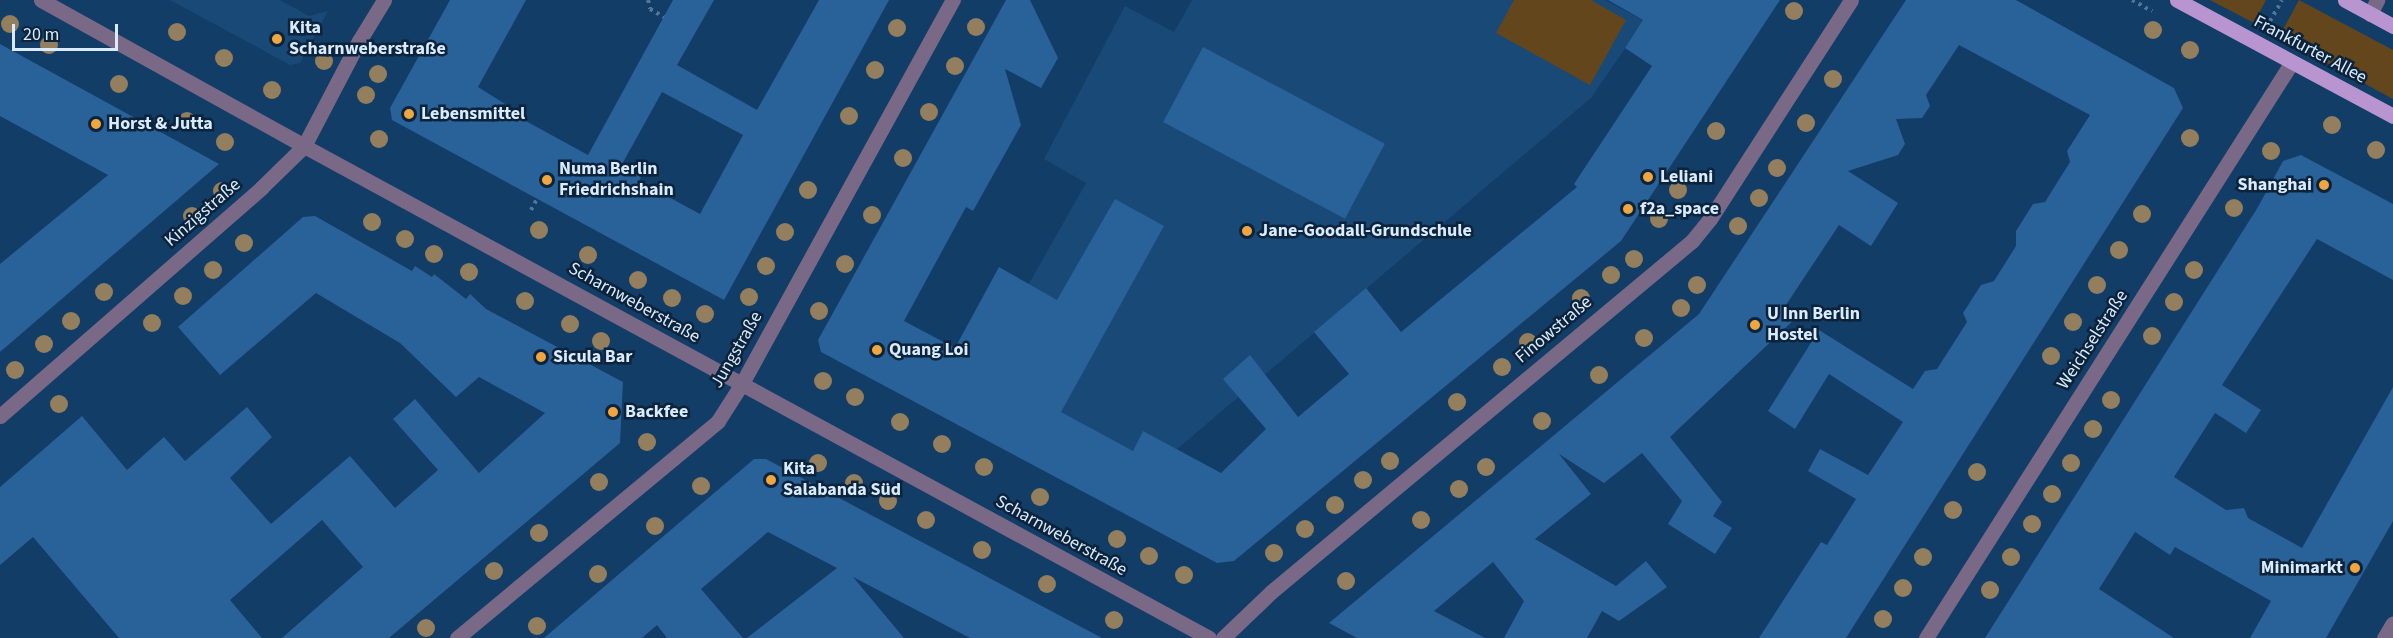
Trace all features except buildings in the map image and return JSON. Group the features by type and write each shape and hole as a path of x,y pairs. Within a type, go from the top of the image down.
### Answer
{"main road":[{"name":"Frankfurter Allee","path":"2177,0 2393,116"},
{"path":"2345,0 2374,7 2393,26"}],"street":[{"name":"Scharnweberstraße","path":"41,0 303,146 1209,638"},
{"name":"Kinzigstraße","path":"0,416 261,188 303,146 358,40 384,0"},
{"name":"Jungstraße","path":"457,638 712,429 741,385 953,0"},
{"name":"Finowstraße","path":"1223,638 1271,592 1692,241 1710,219 1851,0"},
{"name":"Weichselstraße","path":"1926,638 2292,62"},
{"path":"2384,638 2393,623"}],"path":[{"path":"648,0 650,9 664,17"},
{"path":"2265,30 2282,0"},
{"path":"531,210 537,199"}],"shaded area":[{"name":"Kita Scharnweberstraße","path":"170,0 280,0 309,16 328,11 300,63 290,65"},
{"name":"Jane-Goodall-Grundschule","path":"1192,0 1605,0 1644,21 1591,98 1111,505 951,421 1086,183 1044,159 1125,6 1174,32"},
{"path":"1514,0 1591,0 1626,20 1590,85 1496,33"},
{"path":"2210,0 2266,0 2254,23"},
{"path":"2299,0 2393,50 2393,99 2279,37"}],"place":[{"name":"Kita Scharnweberstraße","path":"277,39"},
{"name":"Lebensmittel","path":"409,114"},
{"name":"Horst & Jutta","path":"96,124"},
{"name":"Leliani","path":"1648,177"},
{"name":"Numa Berlin Friedrichshain","path":"547,180"},
{"name":"Shanghai","path":"2324,185"},
{"name":"f2a_space","path":"1628,209"},
{"name":"Jane-Goodall-Grundschule","path":"1247,231"},
{"name":"U Inn Berlin Hostel","path":"1755,325"},
{"name":"Quang Loi","path":"877,350"},
{"name":"Sicula Bar","path":"541,357"},
{"name":"Backfee","path":"613,412"},
{"name":"Kita Salabanda Süd","path":"771,480"},
{"name":"Minimarkt","path":"2355,568"}]}
